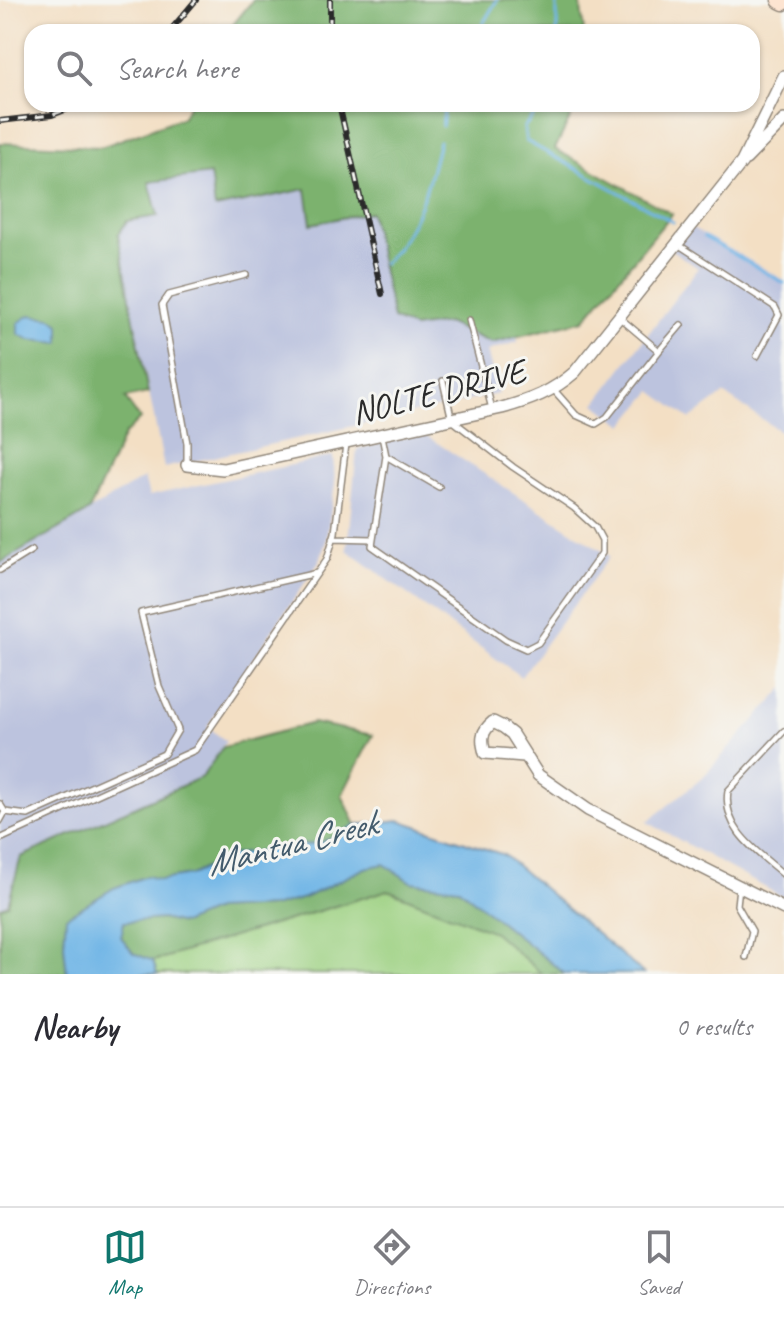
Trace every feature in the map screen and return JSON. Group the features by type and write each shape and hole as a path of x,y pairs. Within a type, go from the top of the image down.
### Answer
{"street":[{"name":"NOLTE DRIVE","path":"187,465 223,469 452,420 535,399 553,389 575,372 620,318 742,162 784,76"},
{"name":"NOLTE DRIVE","path":"742,162 764,144 784,120"},
{"path":"524,756 547,784 598,817 784,909"}],"lane":[{"path":"679,245 775,307 779,315 757,356"},
{"path":"187,465 187,443 177,402 162,305 169,295 246,275"},
{"path":"620,318 659,351"},
{"path":"469,320 492,410"},
{"path":"553,389 576,415 596,424 607,417 681,325"},
{"path":"382,435 386,456 372,546 506,640 526,649 538,643 602,553 595,527 574,508 513,467 452,420 443,381"},
{"path":"0,839 195,750 327,559 333,538 346,443"},
{"path":"386,456 439,487"},
{"path":"333,538 373,539"},
{"path":"0,570 32,550"},
{"path":"5,812 28,815 164,754 170,747 178,730 159,686 141,613 318,572"},
{"path":"784,731 728,791 726,803 729,819 742,838 784,875"},
{"path":"0,804 5,812"},
{"path":"0,821 5,812"},
{"path":"739,886 737,905 752,931 746,957"}],"shaded area":[{"path":"210,174 216,208 306,189 371,212 386,286 504,288 518,342 487,351 498,394 164,468 118,235 149,182"},
{"path":"689,226 784,280 784,434 724,394 690,419 652,391 624,425 595,404 698,268 670,249"},
{"path":"422,433 610,556 521,677 347,550 357,449"},
{"path":"333,456 335,483 326,542 319,562 207,727 226,741 202,777 21,857 8,904 0,907 0,564 144,478 149,496"},
{"path":"784,688 784,898 647,822 701,779"}],"green space":[{"path":"253,0 580,0 583,24 234,24"},
{"path":"185,112 573,112 555,149 672,214 584,320 491,343 447,323 413,328 393,319 370,212 311,224 306,189 215,208 210,174 149,182 158,216 127,221 118,235 148,393 125,398 140,419 124,435 89,511 0,563 0,143 101,147 183,117"},
{"path":"313,723 373,735 342,795 356,825 320,843 232,855 191,875 160,880 147,876 114,888 66,917 64,945 67,974 0,974 0,907 8,904 21,857 202,777 223,747"},
{"path":"384,864 411,882 459,888 565,974 542,974 494,932 388,890 153,961 133,953 121,937 124,922 162,919 182,924 215,910 272,907 304,898 365,868"},
{"path":"388,890 495,932 542,974 157,974 153,961"}],"water":[{"path":"30,315 51,318 60,324 60,343 30,340 18,334 18,323"},
{"path":"399,820 504,855 644,974 565,974 459,888 411,882 384,864 365,868 304,898 272,907 215,910 182,924 162,919 124,922 121,937 133,953 153,961 157,974 67,974 64,945 66,917 114,888 147,876 160,880 191,875 232,855 320,843 356,825"}],"waterway":[{"path":"483,24 497,0"},
{"path":"557,0 557,24"},
{"path":"442,126 444,112"},
{"path":"536,112 524,127 526,141 673,222"},
{"path":"383,264 413,222 426,190 439,141"},
{"path":"704,237 784,283"}],"railway":[{"path":"176,24 196,0"},
{"path":"330,0 330,24"},
{"path":"0,121 60,112"},
{"path":"341,112 382,294"}],"water label":[{"name":"Mantua Creek","path":"291,842"}]}
